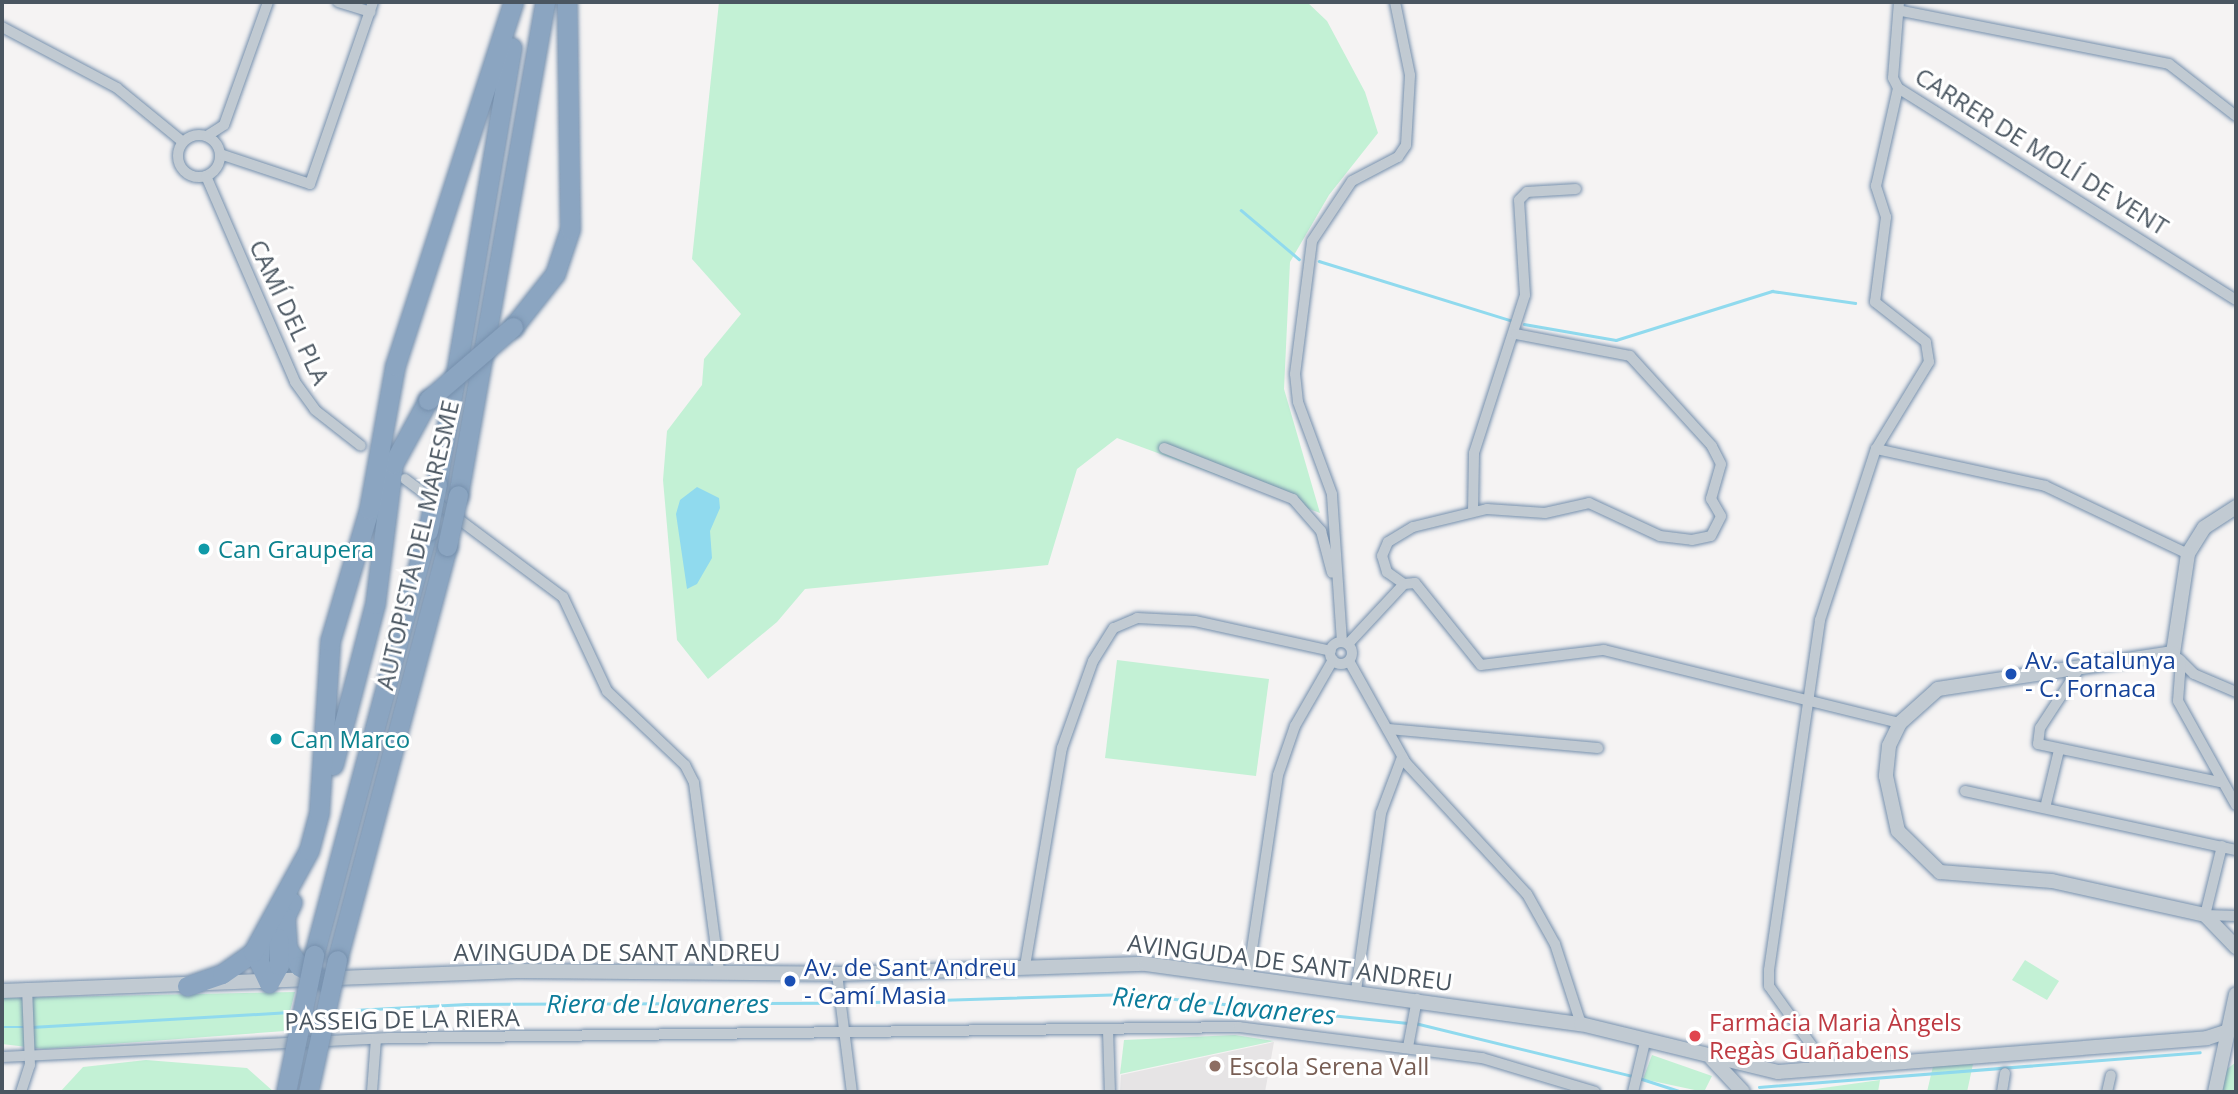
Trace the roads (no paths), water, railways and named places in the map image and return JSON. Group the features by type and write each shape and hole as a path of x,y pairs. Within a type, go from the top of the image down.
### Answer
{"highway":[{"path":"187,986 235,968 260,942 316,830 330,641 369,509 395,366 513,2"},
{"name":"AUTOPISTA DEL MARESME","path":"286,1092 314,955 428,531 523,2"},
{"name":"AUTOPISTA DEL MARESME","path":"308,1092 337,960 447,546 545,2"},
{"path":"269,983 279,965 285,917 321,840 338,733 375,604 393,464 428,400 513,327 555,274 570,229 566,2"},
{"path":"285,917 290,954 326,982"},
{"path":"260,942 258,962 269,983"}],"street":[{"path":"183,142 207,136 225,125 268,2"},
{"path":"207,136 220,154 310,184 371,7 338,2"},
{"path":"1335,586 1332,495 1298,402 1296,374 1312,241 1352,181 1366,168 1398,157 1406,145 1410,75 1395,2"},
{"path":"1900,7 2169,64 2236,117"},
{"name":"CARRER DE MOLÍ DE VENT","path":"1900,7 1893,78 1898,88 2236,300"},
{"path":"2,27 117,88 183,142"},
{"path":"1815,1067 1812,1046 1769,986 1807,698 1820,620 1876,449 1929,362 1926,342 1875,302 1886,218 1877,187 1898,88"},
{"path":"183,142 182,169 206,176 220,154"},
{"name":"CAMÍ DEL PLA","path":"206,176 295,382 315,410 362,446"},
{"path":"1473,512 1474,453 1516,334 1526,286 1519,200 1527,192 1576,189"},
{"path":"1516,334 1630,356 1712,446 1721,464 1711,499 1721,516 1711,537 1692,540 1660,536 1589,503 1545,513 1473,512 1413,527 1388,542 1382,556 1387,572 1404,584 1424,589 1481,665 1604,650 1900,723"},
{"path":"1164,448 1293,499 1321,531 1335,586 1349,662 1402,757 1527,894 1555,944 1581,1024"},
{"path":"1876,449 2045,486 2188,554"},
{"path":"405,479 563,597 607,691 685,765 694,783 719,970"},
{"path":"2236,507 2204,528 2188,554 2177,657 2178,701 2220,782 2236,805"},
{"path":"1248,976 1278,775 1295,726 1332,656 1404,584"},
{"path":"1025,967 1062,748 1093,661 1114,628 1137,618 1195,621 1349,662"},
{"path":"2236,692 2177,657 1938,689 1900,723 1889,746 1887,801 1910,847 1940,872 2052,881 2205,915 2236,916"},
{"path":"2078,670 2035,739 2059,750 2220,782"},
{"path":"1388,729 1598,748"},
{"path":"2045,808 2059,750"},
{"path":"1356,991 1381,813 1402,757"},
{"path":"1965,791 2236,850"},
{"path":"2205,915 2222,846"},
{"path":"2205,915 2236,947"},
{"name":"AVINGUDA DE SANT ANDREU","path":"2,990 719,970 837,974 1146,964 1417,999 1581,1024 1645,1042 1778,1072 2207,1038 2230,1046"},
{"path":"837,974 852,1092"},
{"path":"20,1092 30,1057 27,988"},
{"path":"2215,1092 2230,1046 2236,994"},
{"path":"1408,1047 1417,999"},
{"name":"PASSEIG DE LA RIERA","path":"2,1057 376,1039 1239,1027 1482,1058 1595,1092"},
{"path":"1108,1030 1110,1092"},
{"path":"372,1092 376,1039"},
{"path":"1633,1092 1645,1042"},
{"path":"1711,1058 1743,1092"},
{"path":"2002,1092 2005,1073"},
{"path":"2107,1092 2110,1075"}],"water":[{"path":"697,487 719,498 720,508 710,531 712,558 697,584 687,589 676,514 680,500"}],"waterway":[{"path":"1241,210 1299,259"},
{"path":"1319,261 1513,321"},
{"path":"1524,324 1616,340 1772,291 1855,303"},
{"name":"Riera de Llavaneres","path":"842,1003 1127,994 1408,1023"},
{"name":"Riera de Llavaneres","path":"335,1011 466,1004 836,1003"},
{"name":"Riera de Llavaneres","path":"31,1027 294,1012"},
{"name":"Riera de Llavaneres","path":"1415,1023 1633,1076"},
{"name":"Riera de Llavaneres","path":"2,1027 25,1027"},
{"path":"1759,1087 2200,1052"},
{"name":"Riera de Llavaneres","path":"1639,1078 1682,1092"}],"place":[{"name":"Can Graupera","path":"204,549"},
{"name":"Av. Catalunya - C. Fornaca","path":"2011,674"},
{"name":"Can Marco","path":"276,739"},
{"name":"Av. de Sant Andreu - Camí Masia","path":"790,981"},
{"name":"Farmàcia Maria Àngels Regàs Guañabens","path":"1695,1036"},
{"name":"Escola Serena Vall","path":"1215,1066"}]}
